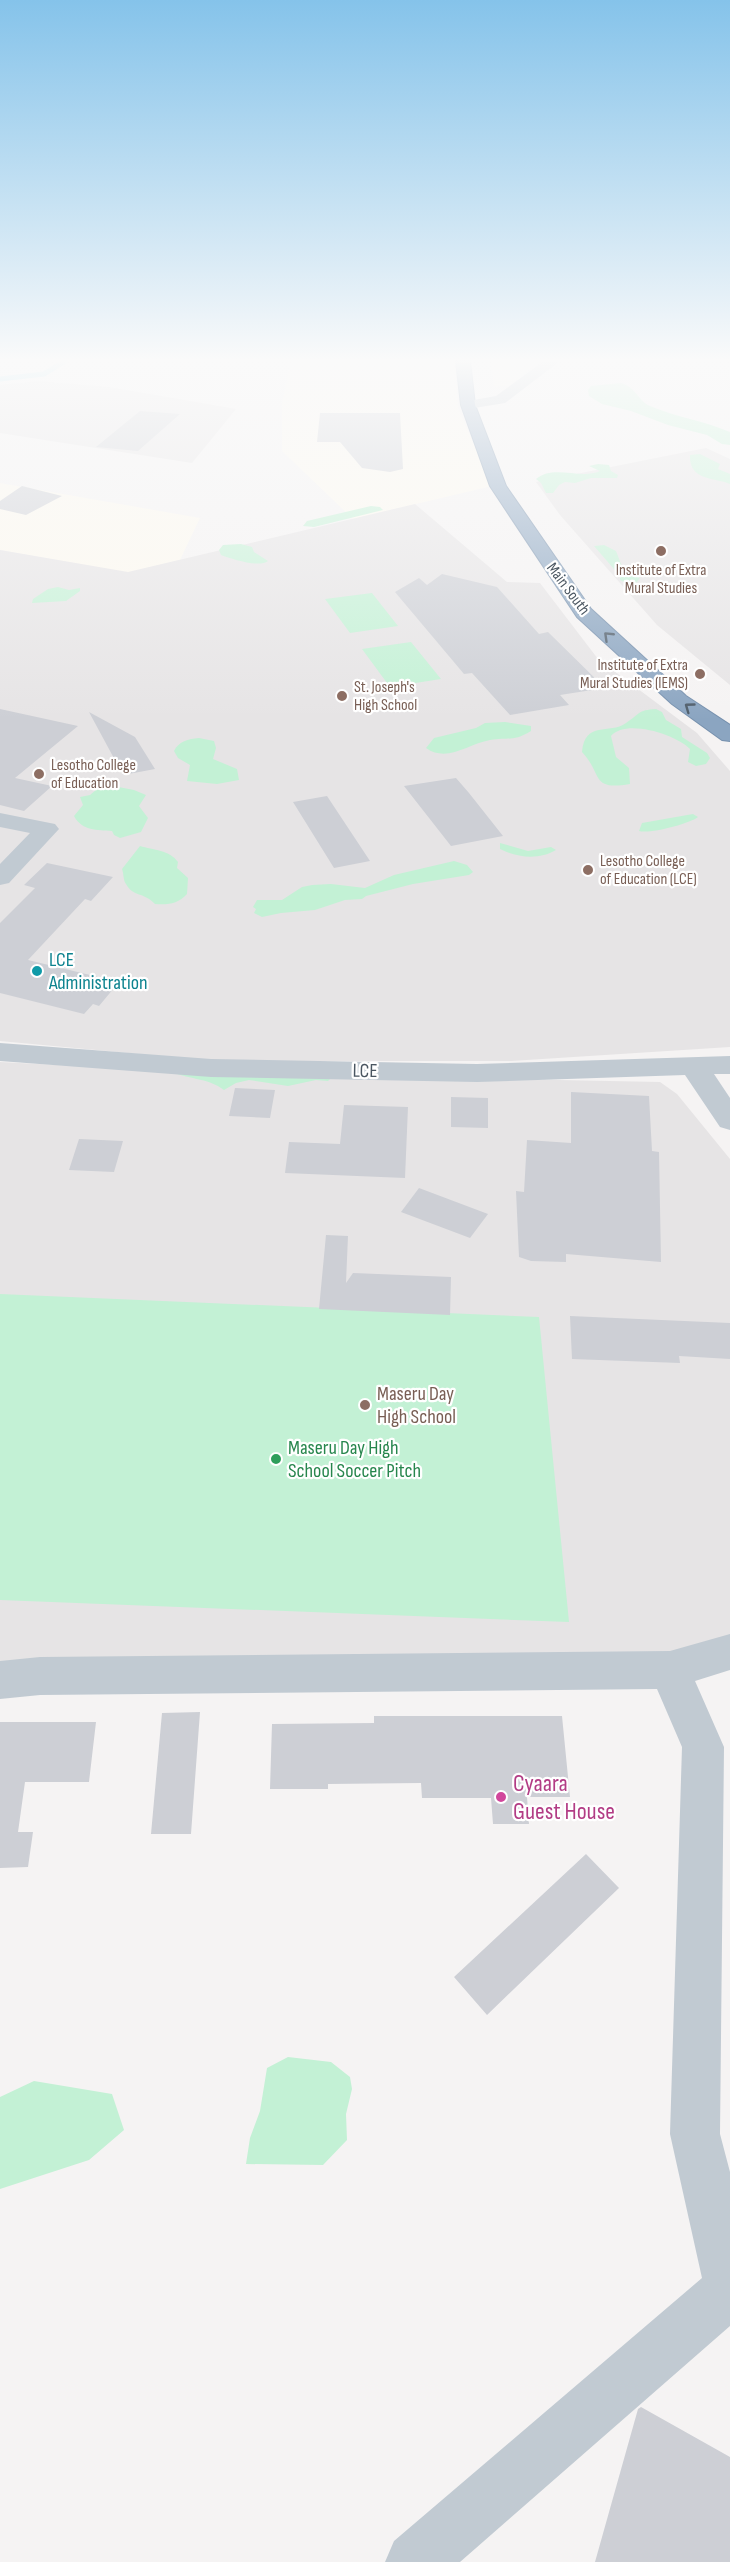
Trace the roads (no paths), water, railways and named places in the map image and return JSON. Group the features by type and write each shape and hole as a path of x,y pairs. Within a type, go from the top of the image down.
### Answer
{"highway":[{"name":"Main South","path":"496,481 584,613 679,700 730,735"},
{"name":"Main South","path":"514,481 559,550 573,566"}],"street":[{"path":"0,820 47,829 0,878"},
{"name":"LCE","path":"0,1052 211,1068 477,1073 730,1065"},
{"path":"694,1067 730,1120"},
{"path":"0,1680 40,1676 670,1670 730,1652"},
{"path":"670,1670 703,1747 695,2134 730,2280"},
{"path":"415,2562 730,2290"}],"place":[{"name":"Institute of Extra Mural Studies","path":"661,551"},
{"name":"Institute of Extra Mural Studies (IEMS)","path":"700,674"},
{"name":"St. Joseph's High School","path":"342,696"},
{"name":"Lesotho College of Education","path":"39,774"},
{"name":"Lesotho College of Education (LCE)","path":"588,870"},
{"name":"LCE Administration","path":"37,971"},
{"name":"Maseru Day High School","path":"365,1405"},
{"name":"Maseru Day High School Soccer Pitch","path":"276,1459"},
{"name":"Cyaara Guest House","path":"501,1797"}]}
